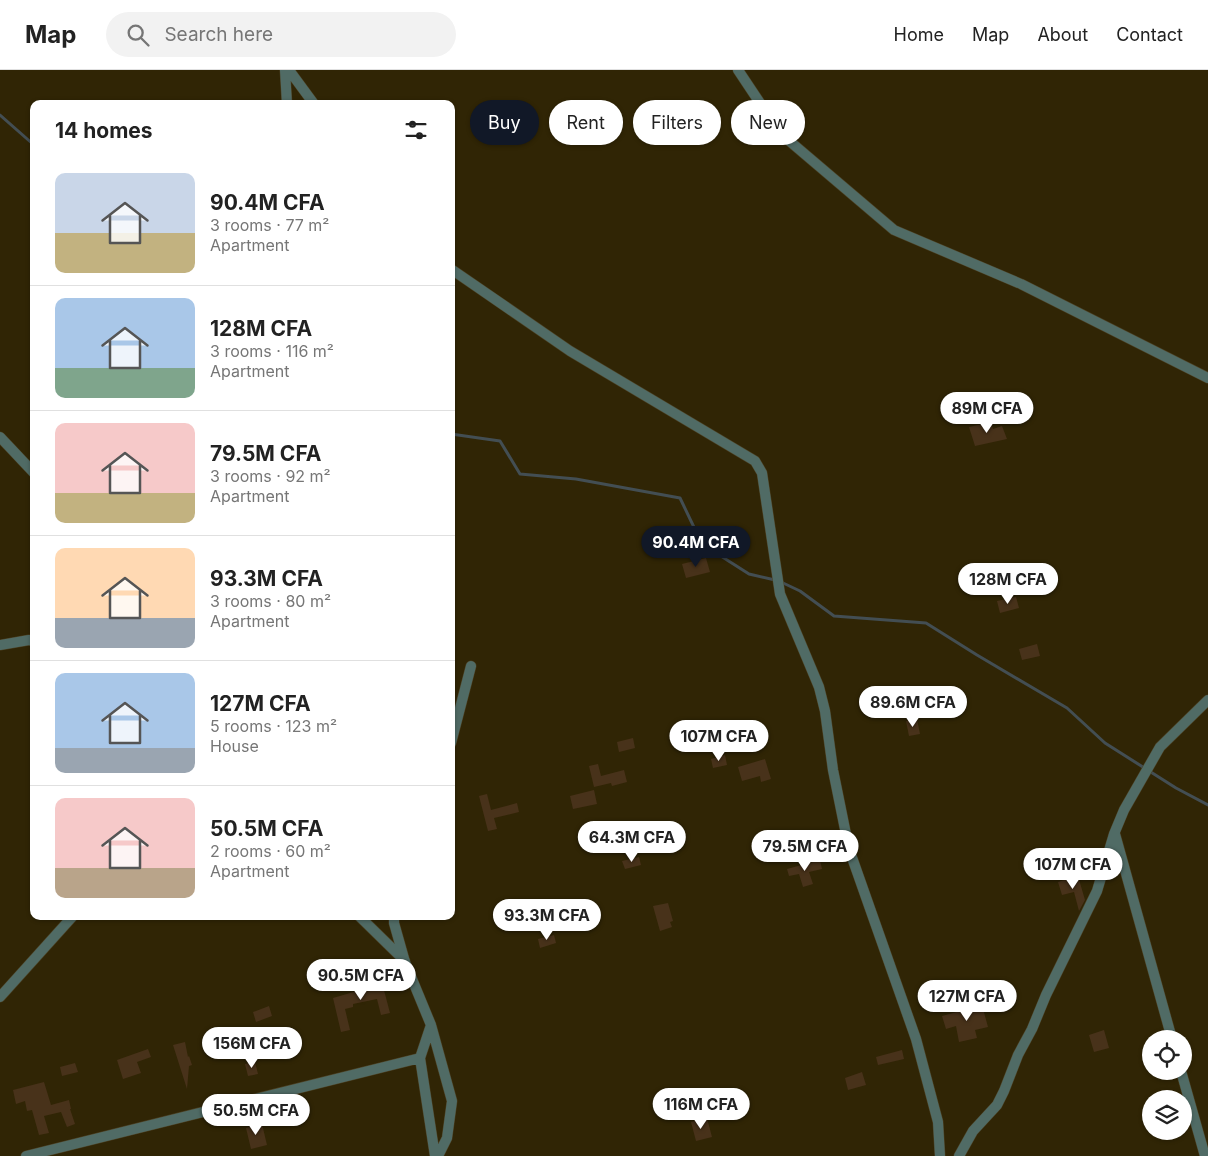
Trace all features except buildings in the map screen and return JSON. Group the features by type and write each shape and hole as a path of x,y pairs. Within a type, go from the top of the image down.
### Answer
{"street":[{"path":"287,70 287,100"},
{"path":"287,70 311,100"},
{"path":"738,70 780,133 894,230 1021,284 1208,378"},
{"path":"455,272 570,351 754,461 762,473 780,594 819,687 825,711 832,770 849,848 916,1039 938,1122 940,1156"},
{"path":"0,437 30,469"},
{"path":"0,645 30,640"},
{"path":"455,728 471,666"},
{"path":"958,1156 973,1131 997,1105 1046,995 1097,891 1114,834 1124,810 1160,746 1208,700"},
{"path":"1114,834 1169,1030"},
{"path":"0,997 70,920"},
{"path":"363,920 405,962"},
{"path":"394,920 405,962 431,1025 452,1101 447,1138 436,1156"},
{"path":"431,1025 420,1058 436,1156"},
{"path":"26,1156 420,1058"},
{"path":"1184,1080 1205,1156"}],"waterway":[{"path":"0,115 30,141"},
{"path":"455,435 500,441 520,474 576,479 680,498 702,544 749,574 775,580"},
{"path":"781,582 800,591 834,616 926,623 1067,708 1105,743 1176,788 1208,805"}]}
